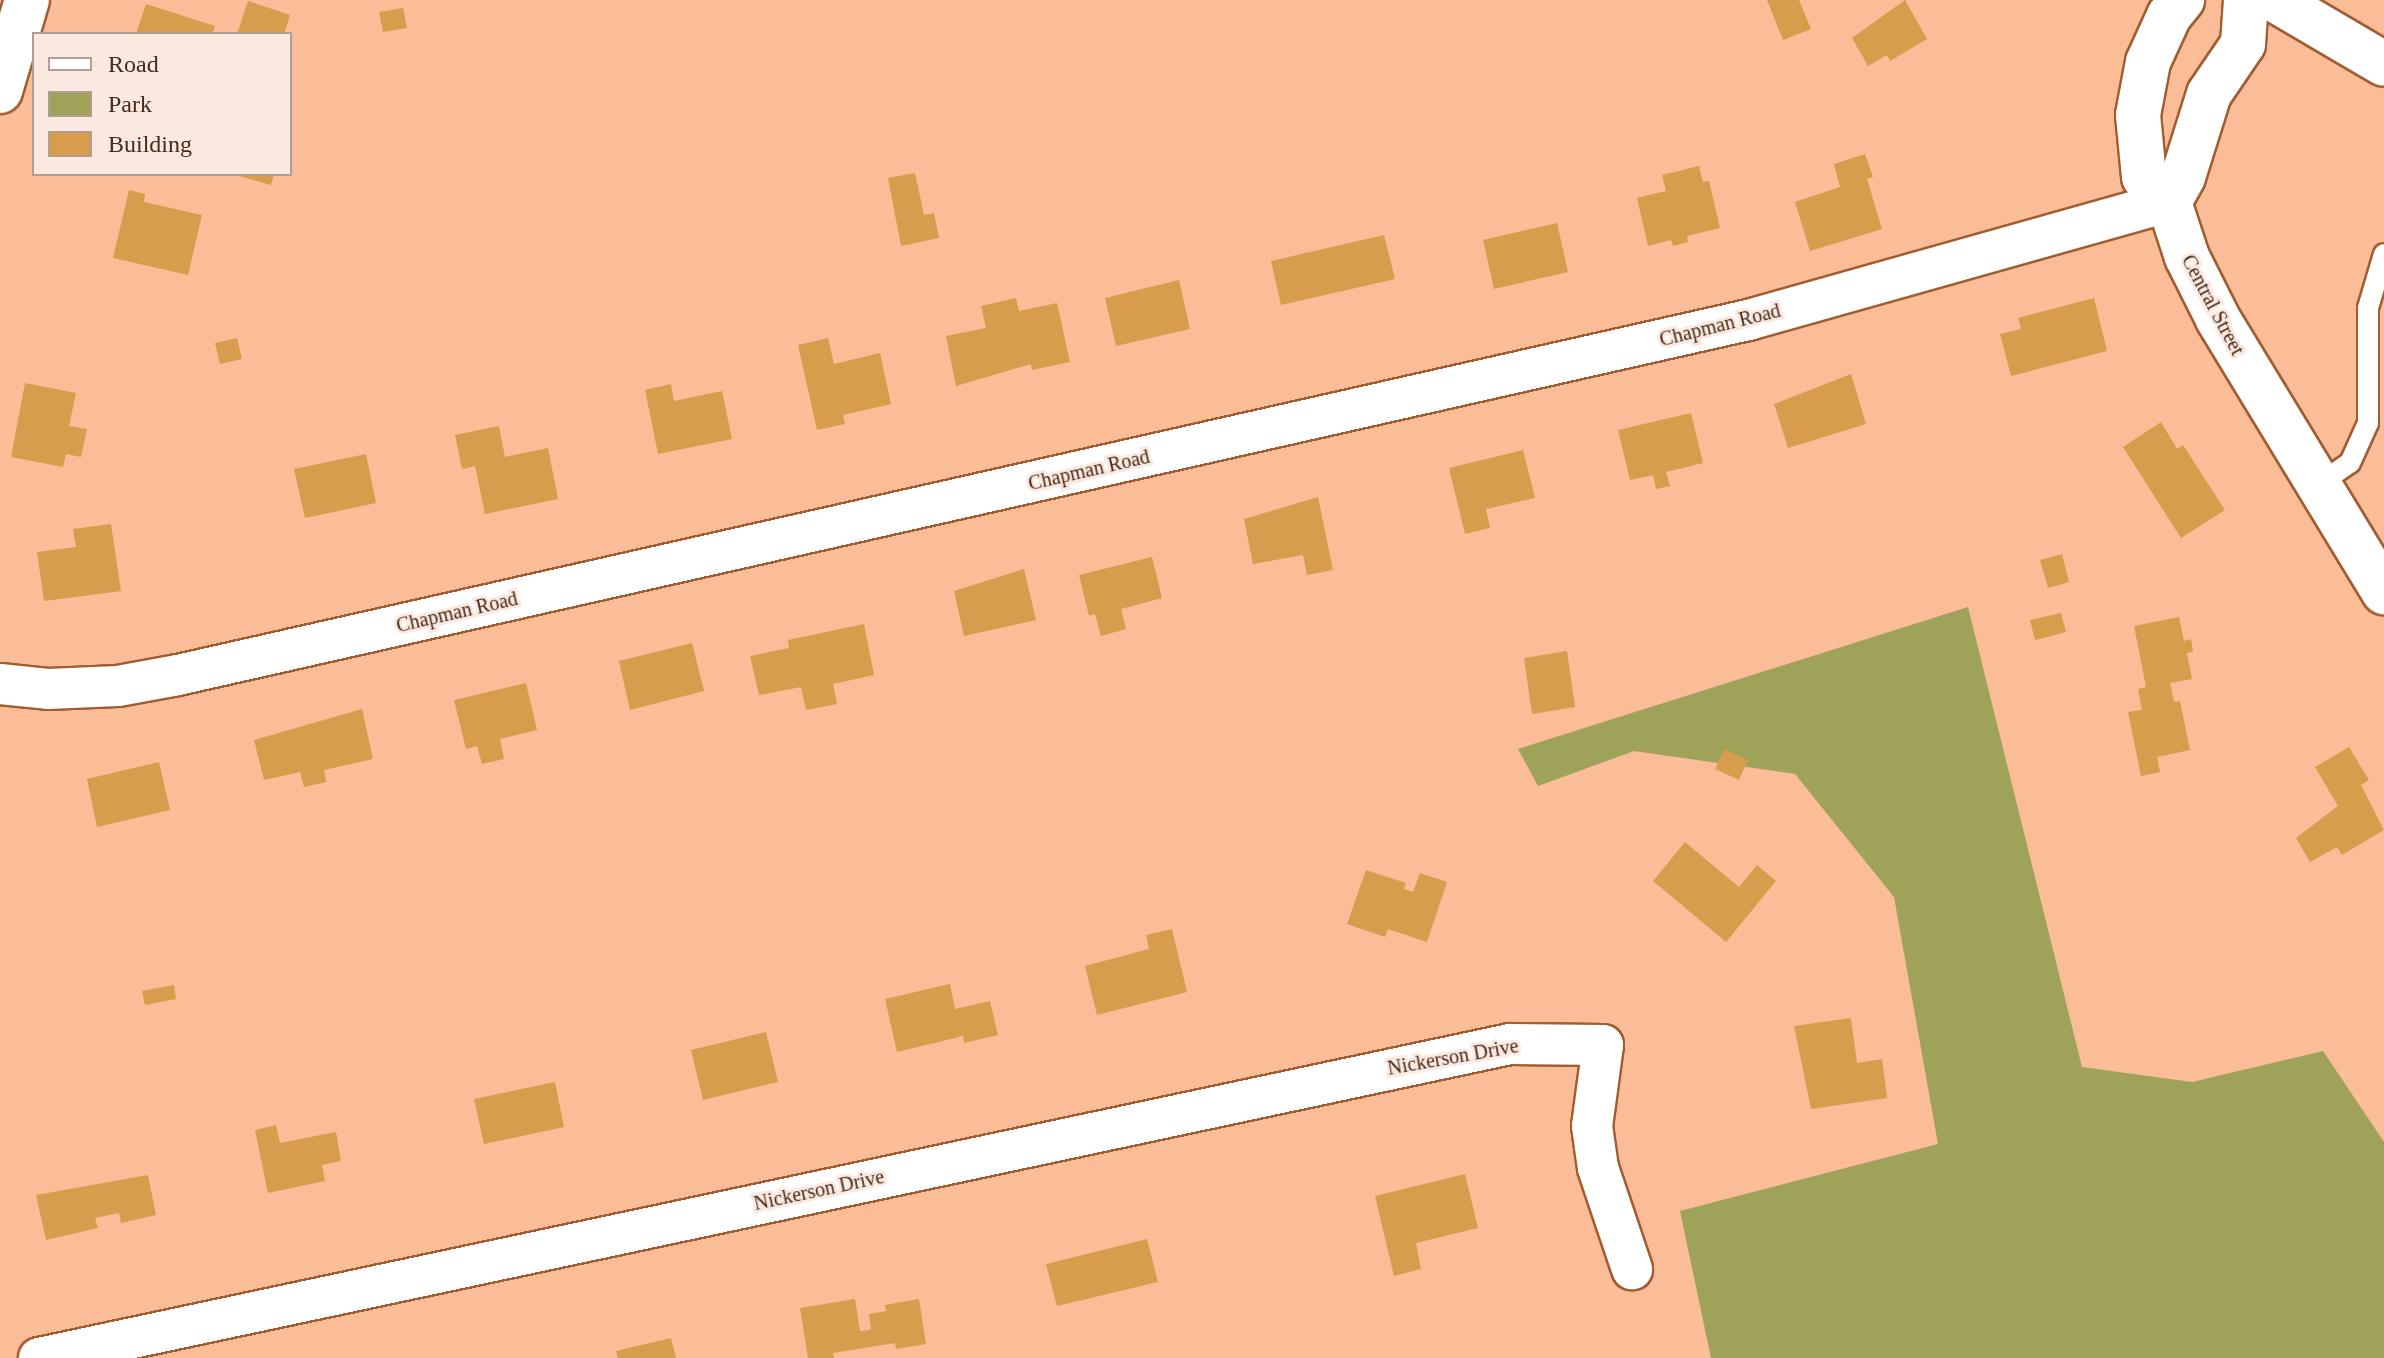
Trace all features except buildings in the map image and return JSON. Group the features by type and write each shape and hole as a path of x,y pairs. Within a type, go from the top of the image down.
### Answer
{"street":[{"path":"0,91 27,0"},
{"path":"2182,0 2169,16 2148,62 2138,115 2144,177 2169,202 2183,177 2209,94 2243,44 2246,0"},
{"path":"2275,0 2384,64"},
{"name":"Central Street","path":"2169,202 2201,287 2384,592"},
{"name":"Chapman Road","path":"0,684 48,689 118,686 193,672 1748,320 2169,202"},
{"name":"Nickerson Drive","path":"39,1358 1470,1050 1510,1044 1603,1045 1592,1126 1598,1168 1632,1269"}],"lane":[{"path":"2318,485 2350,463 2368,423 2368,308 2384,254"}],"green space":[{"path":"1968,607 2082,1067 2192,1082 2323,1051 2384,1142 2384,1358 1711,1358 1680,1211 1938,1144 1894,897 1795,774 1634,751 1538,786 1518,749"}]}
